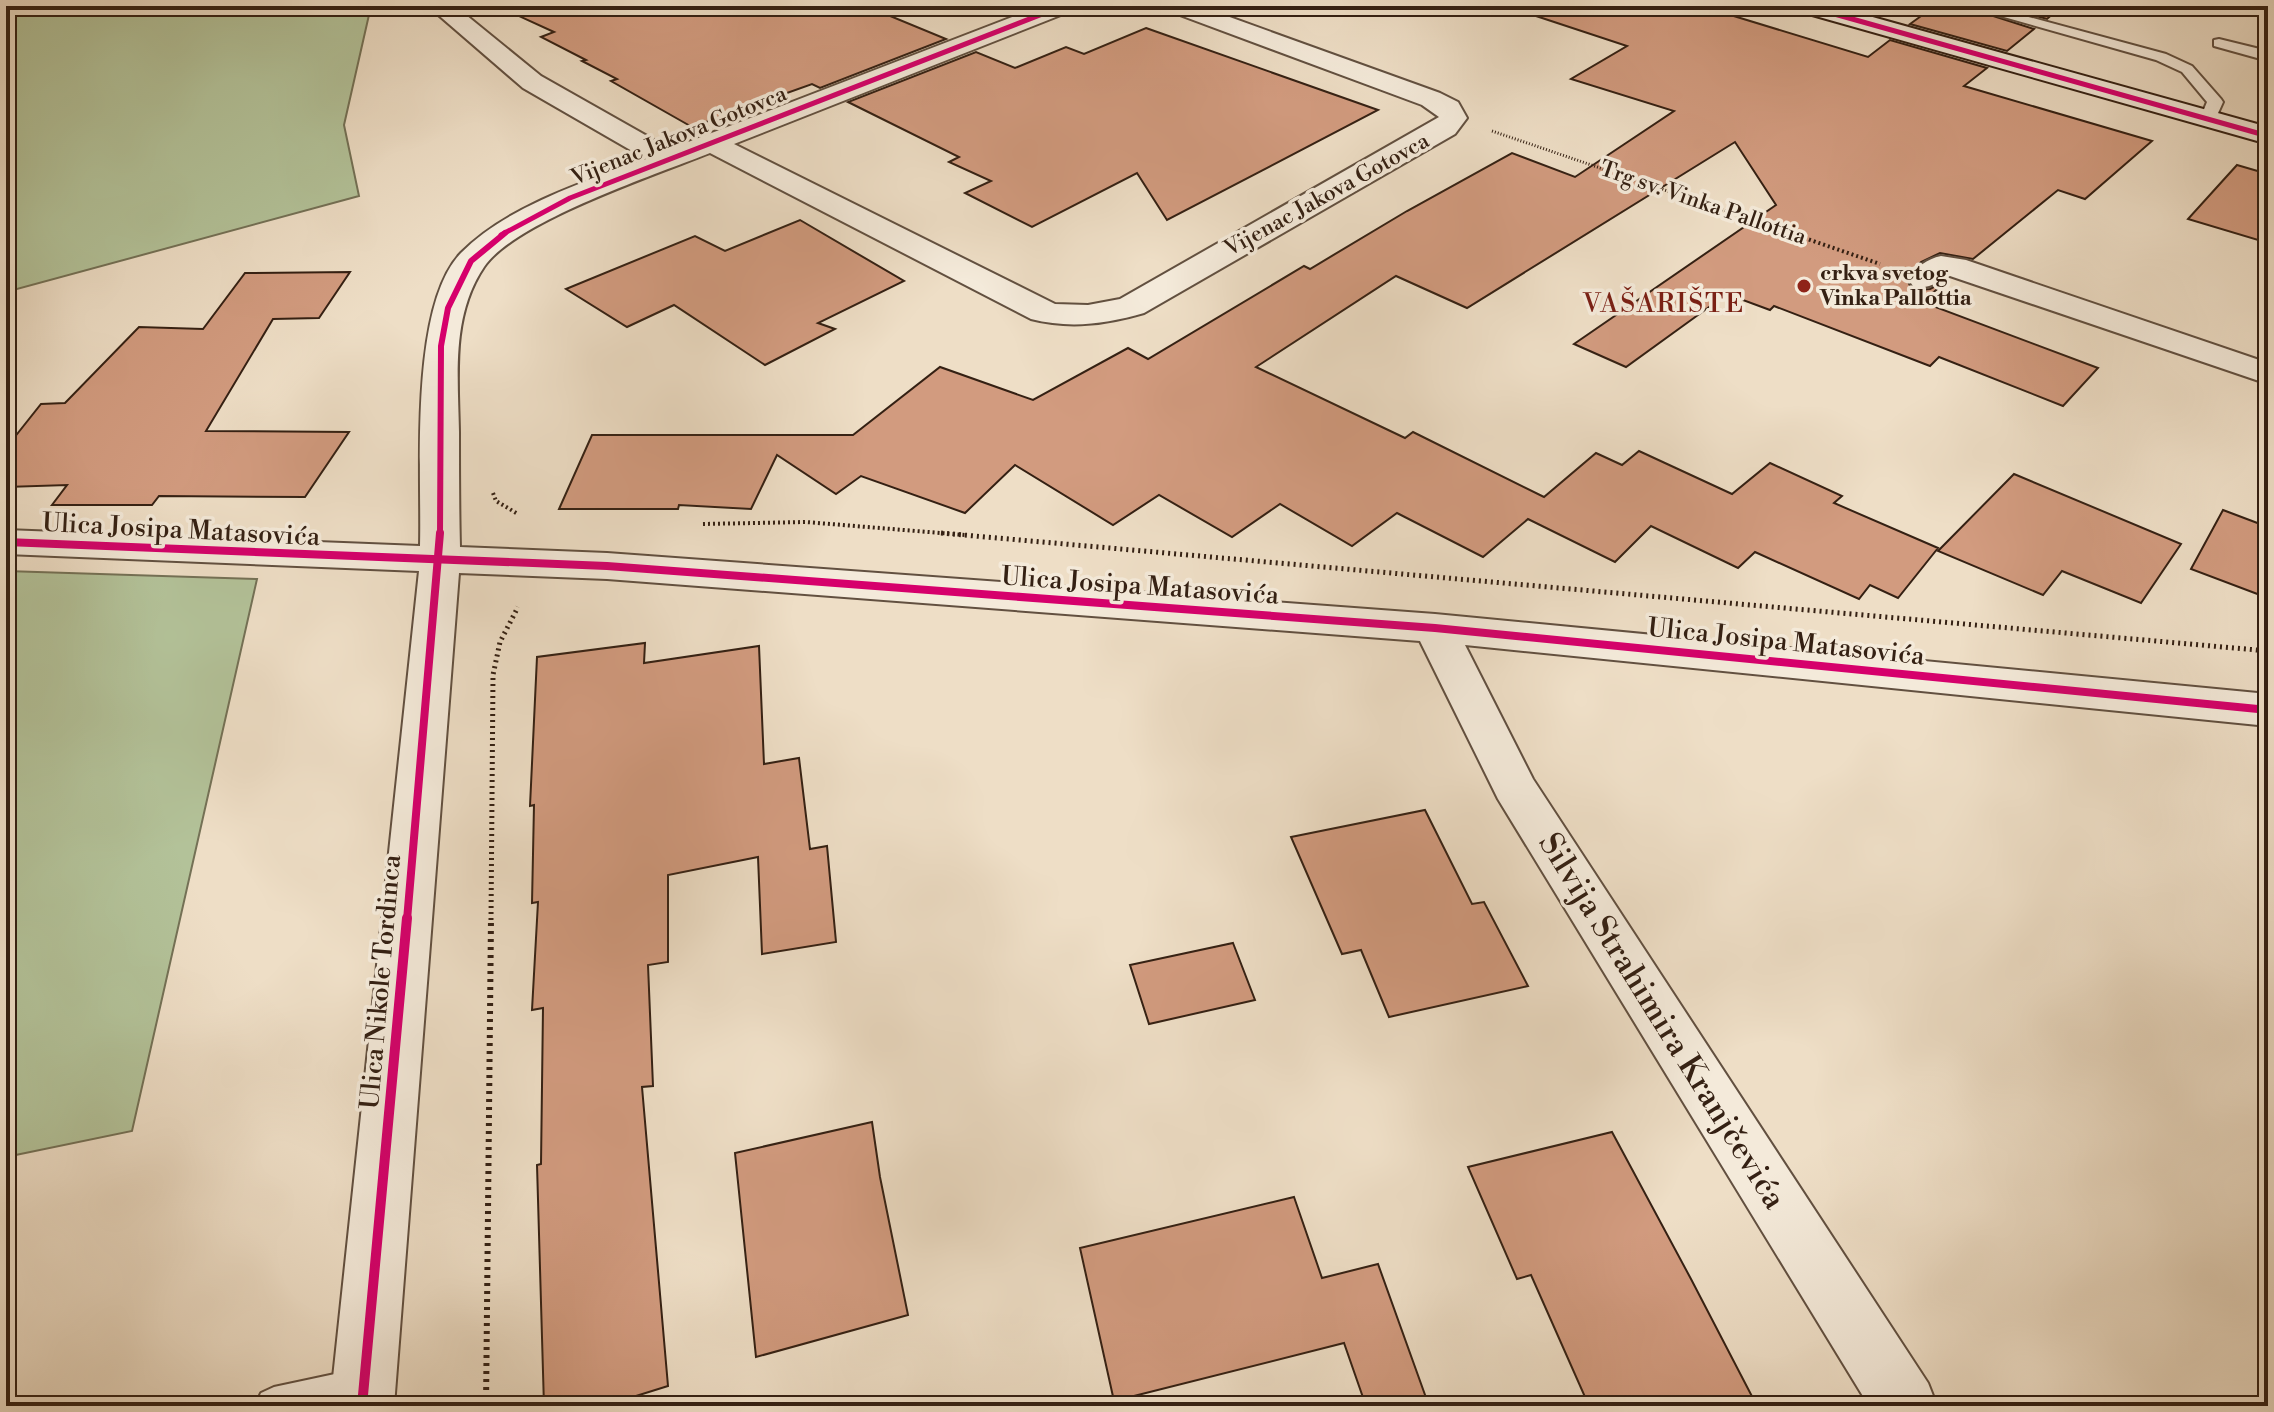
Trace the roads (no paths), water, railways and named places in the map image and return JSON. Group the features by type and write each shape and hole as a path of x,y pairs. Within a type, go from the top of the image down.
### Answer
{"street":[{"name":"Vijenac Jakova Gotovca","path":"440,6 532,82 667,159"},
{"name":"Vijenac Jakova Gotovca","path":"440,562 441,346 448,308 471,261 500,236 570,198 1063,6"},
{"name":"Vijenac Jakova Gotovca","path":"709,142 1043,312 1077,317 1132,306 1445,128 1453,118 1448,108 1431,99 1177,6"},
{"path":"1806,6 2268,136"},
{"path":"1924,279 1941,265 1955,267 2268,374"},
{"name":"Ulica Josipa Matasovića","path":"6,542 440,562 607,566 1435,628 2268,710"},
{"name":"Ulica Nikole Tordinca","path":"362,1396 440,562"},
{"name":"Silvija Strahimira Kranjčevića","path":"1435,628 1514,787 1905,1406"}],"lane":[{"path":"1972,6 2136,47 2187,69 2213,96 2215,102 2208,119"},
{"path":"2219,43 2268,56"},
{"path":"274,1406 362,1396"}],"place":[{"name":"crkva svetog Vinka Pallottia","path":"1804,286"}],"district":[{"name":"VAŠARIŠTE","path":"1664,304"}]}
